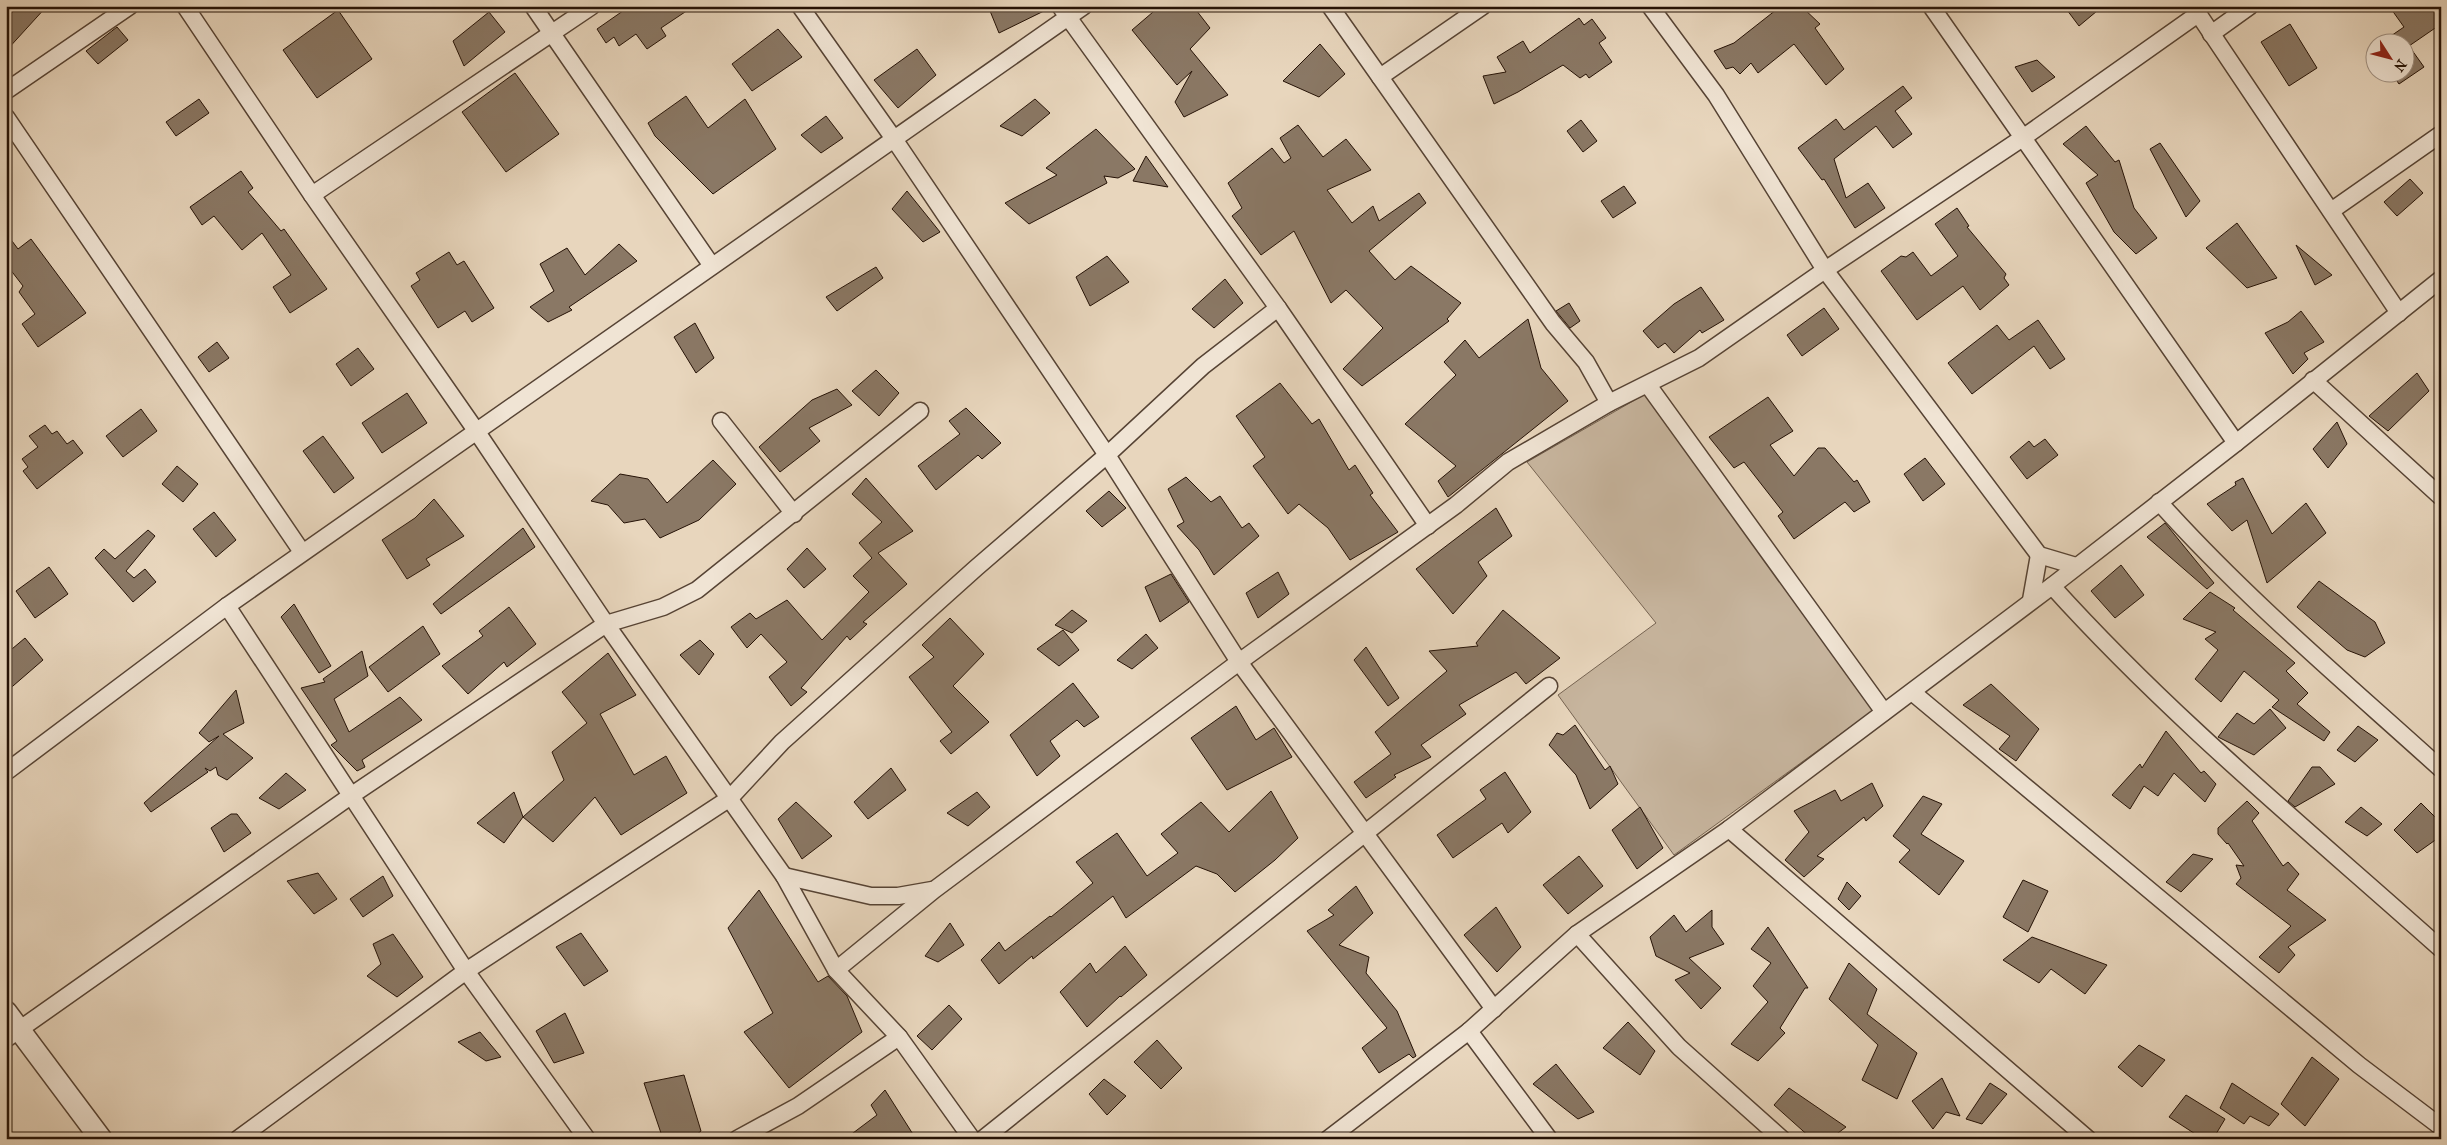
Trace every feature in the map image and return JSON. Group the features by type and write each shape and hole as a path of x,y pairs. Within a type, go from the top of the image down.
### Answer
{"street":[{"path":"6,91 130,6"},
{"path":"185,6 606,624 784,876 836,970 899,1037 972,1139"},
{"path":"533,6 712,266"},
{"path":"312,195 592,6"},
{"path":"800,6 894,139 1107,455 1238,662 1494,1008"},
{"path":"6,772 302,552 477,432 894,139 1064,12 1084,6"},
{"path":"1330,6 1553,323 1586,362 1609,403"},
{"path":"1380,77 1483,6"},
{"path":"1650,6 1716,95 1825,270 2039,556 2076,566"},
{"path":"1931,6 2236,443"},
{"path":"2211,34 2250,6"},
{"path":"836,970 934,890 1238,662 1428,526 1508,462 1609,403 1699,358 1825,270 2024,137 2196,10 2399,313"},
{"path":"1064,12 1278,308 1428,526"},
{"path":"6,117 302,552"},
{"path":"2331,211 2441,134"},
{"path":"1328,1139 1469,1031 1577,934 1729,829 2052,586 2236,443 2441,279"},
{"path":"238,1139 466,971 730,798 782,742 976,568 1107,455 1203,366 1278,308"},
{"path":"2314,380 2441,497"},
{"path":"1648,385 1884,712"},
{"path":"13,1034 352,795 606,624 663,607 697,590 920,411"},
{"path":"721,421 794,514"},
{"path":"2160,502 2197,544 2266,610 2441,769"},
{"path":"2031,600 2039,556"},
{"path":"2052,586 2107,647 2157,695 2441,949"},
{"path":"227,606 466,971 587,1139"},
{"path":"983,1139 1364,832 1549,686"},
{"path":"1912,692 2352,1059 2441,1127"},
{"path":"1729,829 2088,1139"},
{"path":"784,876 871,896 898,896 934,890"},
{"path":"1577,934 1679,1047 1782,1139"},
{"path":"6,1012 13,1034 101,1139"},
{"path":"1469,1031 1549,1139"},
{"path":"736,1139 798,1106 899,1037"}],"shaded area":[{"path":"1647,393 1875,709 1674,855 1558,695 1656,623 1527,462"}],"building":[{"path":"6,6 47,6 6,51"},
{"path":"630,6 694,6 661,28 666,36 647,49 636,34 619,46 614,37 606,43 597,29"},
{"path":"988,6 1050,6 1050,8 999,33"},
{"path":"1160,6 1193,6 1210,28 1190,49 1228,95 1184,117 1175,102 1192,71 1177,85 1132,30"},
{"path":"1781,6 1801,6 1820,24 1815,28 1844,69 1826,85 1794,44 1758,73 1751,63 1740,74 1733,67 1726,69 1714,51 1734,43"},
{"path":"2064,6 2103,6 2079,26"},
{"path":"2389,6 2441,6 2441,24 2414,43 2414,32 2397,32 2404,27"},
{"path":"338,10 372,59 317,98 283,50"},
{"path":"489,12 505,32 464,66 453,41"},
{"path":"1579,18 1584,25 1592,19 1606,38 1599,43 1612,62 1589,78 1586,74 1580,78 1563,65 1494,104 1483,76 1506,72 1497,57 1523,41 1530,53"},
{"path":"2290,24 2317,68 2289,86 2261,42"},
{"path":"117,27 128,40 98,64 86,51"},
{"path":"778,29 802,57 752,91 732,64"},
{"path":"1320,44 1345,74 1319,97 1283,81"},
{"path":"917,49 936,75 898,108 874,80"},
{"path":"2414,53 2424,67 2414,74"},
{"path":"2037,60 2055,77 2032,92 2015,67"},
{"path":"515,73 559,134 506,172 462,112"},
{"path":"1903,86 1912,98 1895,111 1912,134 1893,148 1876,126 1834,159 1846,198 1868,183 1885,208 1855,228 1824,179 1822,180 1798,148 1836,119 1844,130"},
{"path":"686,96 708,128 745,99 776,149 713,194 655,136 648,123"},
{"path":"199,99 209,113 176,136 166,122"},
{"path":"1035,99 1050,113 1022,136 1000,126"},
{"path":"826,116 843,138 821,153 801,135"},
{"path":"1581,120 1597,141 1583,152 1567,131"},
{"path":"1298,125 1323,157 1346,139 1371,170 1327,190 1352,223 1373,206 1379,221 1419,193 1426,203 1369,251 1395,280 1411,266 1461,303 1447,319 1449,321 1362,386 1343,369 1383,328 1346,290 1331,303 1294,231 1261,255 1232,216 1242,208 1228,183 1272,148 1284,163 1291,158 1280,138"},
{"path":"2086,126 2115,162 2119,160 2134,208 2157,238 2136,254 2114,232 2086,183 2098,175 2063,144"},
{"path":"1096,129 1135,169 1118,178 1104,176 1107,183 1029,224 1005,203 1057,175 1046,168"},
{"path":"2160,143 2200,201 2186,217 2150,149"},
{"path":"1146,156 1168,187 1133,181"},
{"path":"241,171 253,188 248,192 281,231 284,229 327,289 290,313 273,287 291,275 262,233 242,250 214,216 202,225 190,207"},
{"path":"2410,179 2423,193 2397,216 2384,202"},
{"path":"1624,186 1636,203 1613,218 1601,201"},
{"path":"907,191 940,232 923,242 892,209"},
{"path":"1957,208 1969,226 1967,227 2006,274 2004,278 2009,285 1980,310 1963,286 1917,320 1881,271 1901,256 1906,257 1913,252 1931,276 1958,256 1935,224"},
{"path":"2237,223 2277,278 2247,288 2206,248"},
{"path":"6,233 18,249 31,239 86,313 38,347 22,324 35,314 19,292 23,286 6,264"},
{"path":"619,244 637,261 569,307 572,310 548,322 530,307 554,291 540,264 567,248 585,275"},
{"path":"2296,245 2332,275 2315,285"},
{"path":"449,252 457,265 464,261 494,308 472,322 465,311 438,328 411,286 420,280 416,273"},
{"path":"1107,256 1129,282 1090,306 1076,277"},
{"path":"876,267 883,278 837,311 826,297"},
{"path":"1225,279 1243,303 1214,328 1192,309"},
{"path":"1701,287 1724,320 1702,333 1700,330 1674,353 1665,343 1658,348 1643,331 1674,304"},
{"path":"1569,303 1580,321 1570,328 1556,311"},
{"path":"1824,308 1839,329 1802,356 1787,335"},
{"path":"2301,311 2324,342 2304,353 2308,359 2293,374 2265,333 2288,322"},
{"path":"1528,319 1541,368 1568,401 1448,497 1438,481 1456,466 1405,424 1456,375 1444,362 1465,340 1479,358"},
{"path":"2038,320 2065,359 2050,369 2034,346 1972,394 1948,363 1997,325 2009,340"},
{"path":"695,323 714,358 696,373 674,337"},
{"path":"217,342 229,358 209,372 198,357"},
{"path":"358,348 374,369 351,386 336,364"},
{"path":"876,370 899,393 879,416 852,391"},
{"path":"2417,373 2429,391 2388,431 2369,416"},
{"path":"1280,383 1312,424 1319,419 1349,470 1355,465 1373,493 1370,495 1398,532 1350,560 1328,528 1299,504 1288,514 1253,466 1265,457 1236,416"},
{"path":"837,389 852,405 809,428 820,441 780,472 759,447 812,400"},
{"path":"407,393 427,423 382,453 362,423"},
{"path":"1768,397 1793,431 1770,445 1794,476 1818,448 1825,448 1854,482 1857,480 1870,502 1854,512 1845,502 1794,539 1778,516 1783,512 1744,462 1734,468 1709,437"},
{"path":"966,408 1001,443 982,459 978,455 936,490 918,466 960,434 949,421"},
{"path":"141,409 157,431 123,457 106,436"},
{"path":"2337,422 2347,444 2328,468 2313,449"},
{"path":"45,425 52,434 57,431 67,444 73,440 83,453 37,489 23,471 28,467 22,459 38,447 29,436"},
{"path":"323,436 354,478 334,493 303,451"},
{"path":"2045,439 2058,455 2027,479 2010,457 2029,441 2034,447"},
{"path":"1925,458 1945,484 1923,501 1904,474"},
{"path":"713,460 736,484 699,520 660,538 645,519 624,523 608,505 591,501 620,474 648,479 667,503"},
{"path":"177,466 198,484 183,502 162,484"},
{"path":"1186,477 1211,502 1220,496 1242,528 1249,523 1259,536 1214,575 1199,550 1177,526 1184,522 1168,489"},
{"path":"866,478 913,531 878,553 907,584 863,622 867,624 850,640 847,636 801,688 807,692 791,706 769,677 787,662 761,634 747,648 731,627 750,613 756,619 787,600 822,640 869,592 853,576 872,558 859,543 882,522 852,494"},
{"path":"2243,478 2272,534 2306,503 2326,533 2267,583 2247,520 2232,531 2207,504 2236,485 2235,482"},
{"path":"1109,491 1126,508 1102,527 1086,511"},
{"path":"434,499 464,536 426,559 430,565 407,579 382,540 415,518"},
{"path":"1496,508 1512,536 1478,562 1487,576 1453,614 1416,569"},
{"path":"214,512 236,540 216,557 193,529"},
{"path":"2165,523 2214,583 2207,589 2147,537"},
{"path":"523,528 535,547 441,614 433,604"},
{"path":"148,530 155,536 126,571 134,578 145,569 156,582 133,602 95,558 104,549 115,559"},
{"path":"807,548 826,569 804,588 787,569"},
{"path":"2121,565 2144,595 2115,618 2091,591"},
{"path":"49,567 68,594 35,618 16,591"},
{"path":"1278,572 1289,594 1258,618 1246,593"},
{"path":"1171,574 1189,602 1160,622 1145,587"},
{"path":"2319,581 2375,622 2385,643 2365,657 2347,650 2297,607"},
{"path":"2210,592 2235,608 2233,610 2295,663 2286,671 2308,693 2297,704 2330,732 2324,741 2272,707 2279,700 2244,671 2221,702 2195,679 2218,650 2205,639 2216,632 2183,619"},
{"path":"294,604 331,666 319,673 281,617"},
{"path":"509,607 536,644 507,667 504,662 468,694 442,666 483,636 479,631"},
{"path":"1072,610 1087,621 1072,633 1055,625"},
{"path":"1503,610 1560,658 1526,684 1516,672 1459,705 1466,714 1421,745 1431,757 1394,775 1396,777 1366,798 1354,782 1391,754 1375,732 1447,671 1429,651 1478,646 1476,643"},
{"path":"950,618 984,654 953,686 989,722 951,754 940,741 952,732 909,677 934,657 922,645"},
{"path":"423,626 440,654 388,692 369,667"},
{"path":"1063,630 1079,650 1059,666 1037,649"},
{"path":"1146,634 1158,648 1132,669 1117,660"},
{"path":"25,638 43,660 6,692 6,654"},
{"path":"700,640 714,654 699,675 680,655"},
{"path":"1366,647 1399,698 1388,706 1354,660"},
{"path":"362,651 368,676 334,699 349,732 400,697 422,720 362,760 365,767 357,771 331,745 337,741 301,688 325,682 323,679"},
{"path":"608,653 636,695 600,714 634,775 666,756 687,793 621,835 595,797 553,842 523,817 564,780 552,752 587,723 562,692"},
{"path":"1073,683 1099,717 1084,727 1077,720 1050,741 1060,756 1037,776 1010,735"},
{"path":"1991,684 2039,729 2016,761 1999,749 2010,736 1963,705"},
{"path":"236,690 244,723 223,734 253,758 227,780 218,775 216,767 210,771 205,768 208,772 151,812 144,803 219,736 209,742 199,733"},
{"path":"1236,706 1256,740 1274,728 1292,757 1227,790 1191,738"},
{"path":"2270,709 2286,728 2254,755 2218,737 2237,713 2254,724"},
{"path":"1575,725 1605,770 1610,766 1618,784 1590,809 1576,775 1549,745 1557,733 1563,735"},
{"path":"2358,726 2378,740 2355,762 2337,750"},
{"path":"2166,731 2201,773 2204,771 2216,784 2205,802 2174,773 2158,796 2144,786 2130,809 2112,795 2140,764 2142,768"},
{"path":"2312,767 2320,767 2335,784 2295,807 2288,801"},
{"path":"891,768 906,790 868,819 854,802"},
{"path":"1505,772 1531,812 1508,833 1502,823 1453,858 1437,835 1486,799 1480,790"},
{"path":"286,773 306,790 279,809 259,798"},
{"path":"1872,783 1883,806 1866,821 1864,817 1817,856 1824,859 1804,877 1785,860 1809,832 1794,811 1835,790 1841,801"},
{"path":"1271,791 1298,838 1275,860 1235,892 1217,874 1196,866 1126,918 1113,896 1033,959 1032,956 999,984 981,960 999,942 1005,951 1093,883 1076,862 1117,833 1147,876 1178,853 1161,834 1201,802 1229,832"},
{"path":"514,792 523,817 504,843 477,823"},
{"path":"977,792 990,807 968,826 947,813"},
{"path":"1923,796 1942,804 1921,834 1964,861 1939,895 1899,862 1910,850 1893,836"},
{"path":"2247,801 2259,813 2252,821 2283,866 2288,862 2299,874 2287,890 2326,920 2288,947 2295,955 2279,973 2259,957 2291,926 2236,884 2241,878 2236,865 2244,866 2228,843 2218,834 2218,828"},
{"path":"796,802 832,836 802,859 778,819"},
{"path":"2421,803 2441,823 2441,836 2417,853 2394,830"},
{"path":"1640,807 1663,848 1637,869 1612,830"},
{"path":"2361,807 2382,824 2367,836 2345,822"},
{"path":"231,814 237,814 251,833 224,852 211,828"},
{"path":"2193,854 2213,859 2181,892 2166,882"},
{"path":"1579,856 1603,886 1568,914 1543,885"},
{"path":"318,873 337,899 314,914 287,881"},
{"path":"383,876 393,896 363,917 350,899"},
{"path":"2023,880 2048,891 2028,932 2003,917"},
{"path":"1847,882 1861,896 1849,910 1838,899"},
{"path":"1356,886 1373,913 1339,945 1369,957 1366,973 1397,1011 1416,1056 1413,1058 1409,1054 1379,1073 1362,1048 1387,1028 1307,931 1334,915 1328,910"},
{"path":"759,890 818,982 828,976 847,996 862,1032 789,1088 744,1032 773,1013 728,928"},
{"path":"1496,907 1521,947 1497,972 1464,935"},
{"path":"1712,910 1712,927 1724,944 1689,958 1721,988 1701,1009 1675,980 1690,973 1656,956 1650,937 1674,915 1686,932"},
{"path":"950,923 964,945 938,962 925,956"},
{"path":"1768,927 1808,988 1805,988 1780,1028 1785,1033 1758,1061 1731,1044 1768,1002 1753,986 1771,963 1751,949"},
{"path":"581,933 608,971 584,986 556,947"},
{"path":"393,934 423,977 397,997 367,976 381,964 373,944"},
{"path":"2032,937 2107,965 2085,994 2051,969 2039,983 2003,960"},
{"path":"1125,946 1147,975 1120,996 1087,1027 1060,992 1090,963 1096,973"},
{"path":"1849,963 1877,989 1867,1014 1917,1053 1897,1099 1862,1080 1878,1045 1829,999"},
{"path":"949,1005 962,1019 932,1050 917,1036"},
{"path":"565,1013 584,1053 554,1063 536,1031"},
{"path":"1628,1022 1655,1051 1640,1075 1603,1048"},
{"path":"480,1032 501,1057 486,1061 458,1042"},
{"path":"1157,1040 1182,1068 1161,1089 1134,1062"},
{"path":"2139,1045 2165,1060 2142,1087 2118,1067"},
{"path":"2312,1057 2339,1079 2305,1126 2281,1104"},
{"path":"1556,1064 1594,1112 1578,1119 1533,1084"},
{"path":"684,1075 701,1131 691,1139 663,1139 644,1083"},
{"path":"1942,1078 1960,1116 1946,1112 1933,1129 1912,1101"},
{"path":"1104,1079 1126,1096 1107,1115 1089,1094"},
{"path":"1990,1083 2007,1094 1982,1124 1966,1119"},
{"path":"2232,1083 2279,1114 2269,1126 2250,1116 2244,1124 2220,1108"},
{"path":"1789,1088 1846,1127 1830,1139 1812,1139 1774,1105"},
{"path":"885,1090 916,1139 845,1139 877,1115 871,1105"},
{"path":"2186,1095 2225,1119 2213,1139 2203,1139 2169,1117"}]}
